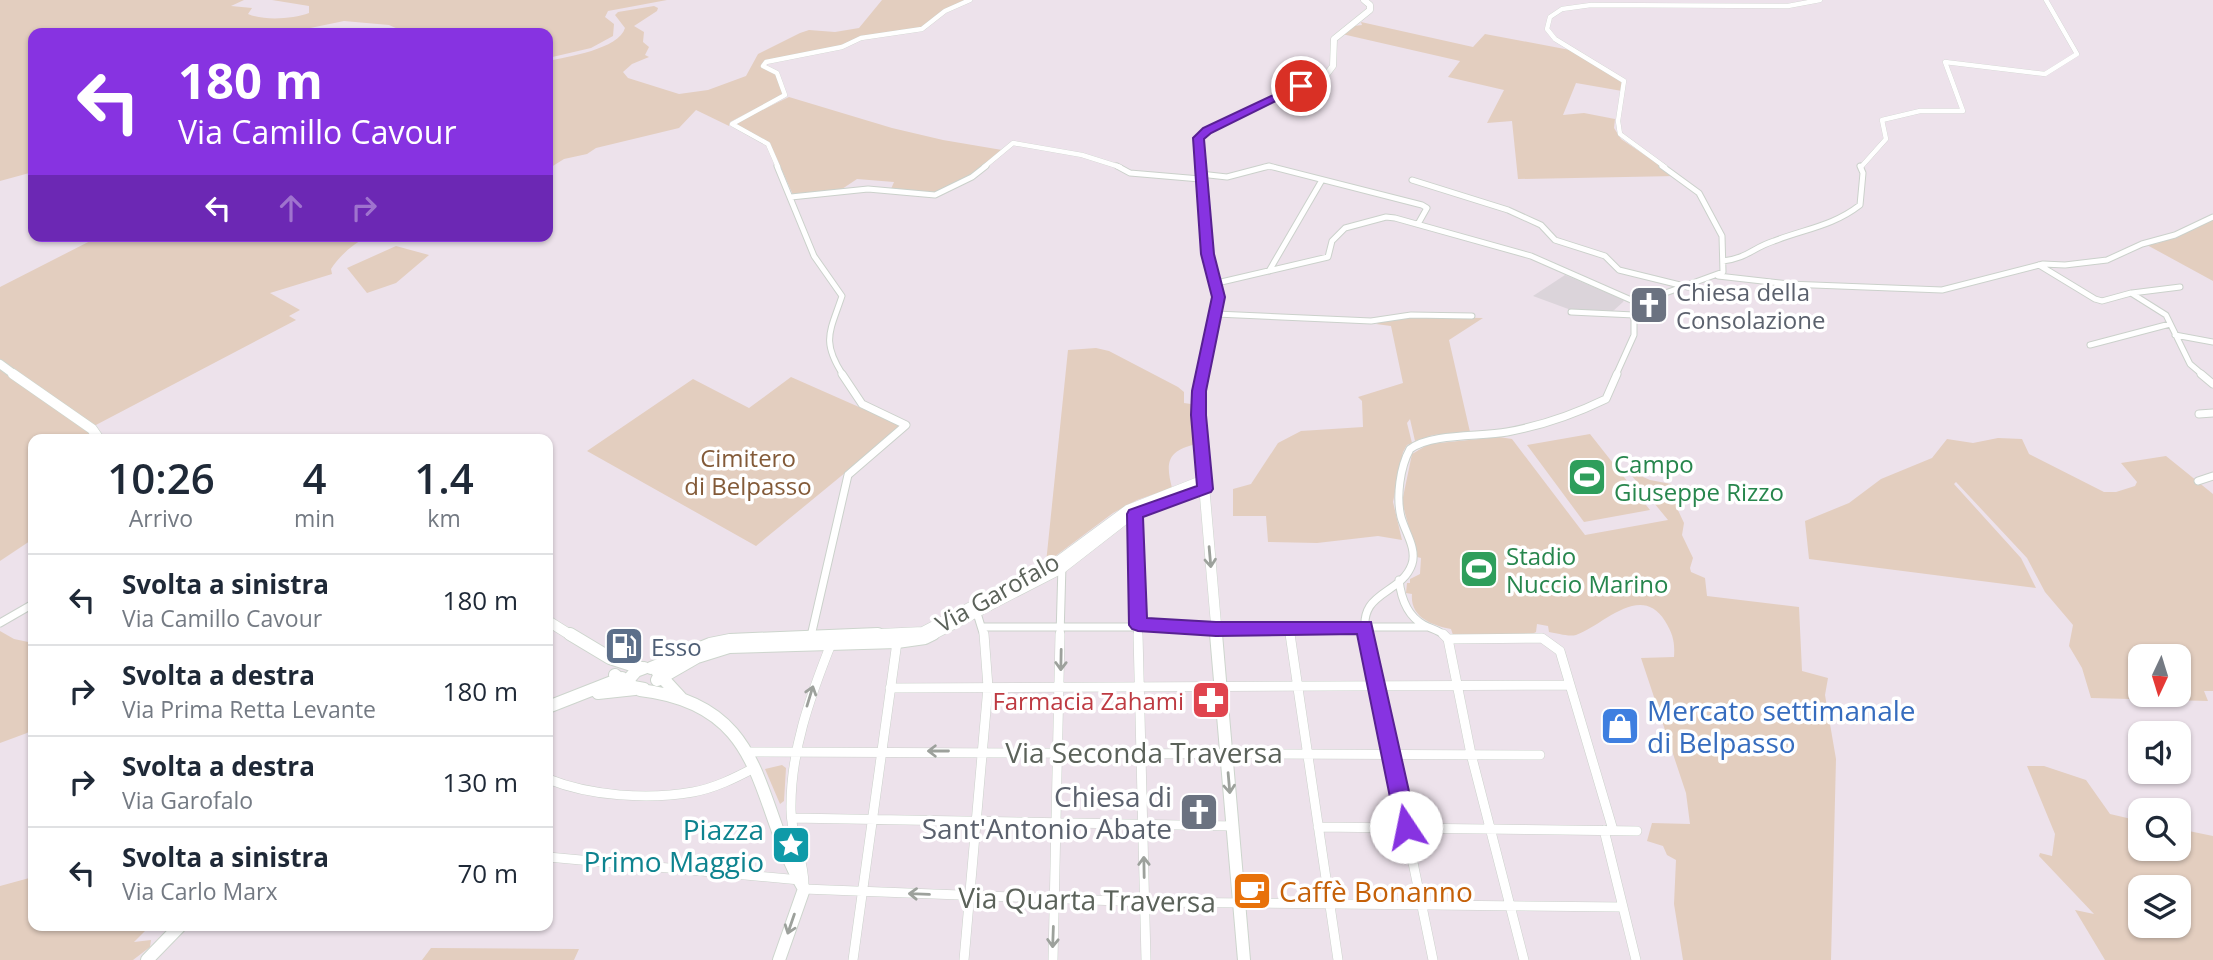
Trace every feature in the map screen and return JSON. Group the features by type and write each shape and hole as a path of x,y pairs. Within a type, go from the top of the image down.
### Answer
{"main road":[{"path":"1244,960 1198,415 1199,391 1219,297 1207,254 1198,141 1200,135 1327,74 1333,66 1336,37 1370,10 1370,5 1364,0"},
{"path":"0,364 96,434"},
{"name":"Via Garofalo","path":"648,679 669,680 677,667 706,653 729,647 897,642 935,635 976,609 1062,563 1135,514 1204,484"},
{"name":"Via Garofalo","path":"1062,563 1128,510 1204,484"},
{"name":"Via Garofalo","path":"648,679 720,642 923,632 976,609"},
{"path":"553,624 727,726 748,752 802,883 779,960"},
{"path":"610,658 614,679"},
{"path":"580,697 614,679 648,679 664,693 684,701"},
{"path":"553,705 648,679"},
{"path":"147,960 175,931"}],"street":[{"path":"811,637 848,475 905,425 863,404 831,357 828,338 842,296 814,256 768,144 732,124 785,95 777,72 763,64 842,47 861,38 922,29 945,11 970,0"},
{"path":"1433,960 1364,615 1376,599 1409,570 1414,556 1398,504 1408,451 1418,444 1434,440 1508,432 1598,403 1611,392 1634,335 1634,306 1688,288 1723,272 1722,236 1699,193 1685,180 1630,143 1618,131 1626,89 1624,81 1555,39 1548,32 1546,23 1551,15 1559,11 1591,5 1788,6 1820,0"},
{"path":"1724,261 1742,259 1770,242 1842,219 1854,210 1861,199 1863,173 1860,166 1886,139 1882,120 1920,111 1963,111 1945,62 2045,74 2077,54 2046,0"},
{"path":"791,197 868,189 935,195 972,177 1013,143 1082,155 1112,163 1130,173 1227,177 1269,166 1422,205 1427,208 1418,224"},
{"path":"1269,271 1322,180"},
{"path":"1412,180 1508,210 1541,225 1555,240 1605,256 1619,270 1688,288"},
{"path":"1217,283 1328,257 1338,234 1349,226 1390,217 1531,256 1638,303"},
{"path":"1718,276 1788,284 1871,285 1932,290 2039,265 2108,260 2142,244 2175,235 2213,217"},
{"path":"2039,265 2102,301 2131,293 2180,287"},
{"path":"2131,293 2164,313 2190,364 2213,384"},
{"path":"1571,312 1634,315"},
{"path":"1216,314 1371,321 1411,316 1472,316"},
{"path":"2090,345 2170,324"},
{"path":"2174,335 2213,342"},
{"path":"2199,414 2213,414"},
{"path":"2198,481 2213,476"},
{"path":"1135,514 1146,960"},
{"path":"1053,960 1062,563"},
{"path":"1399,580 1400,596 1411,615 1443,632 1448,639 1471,754 1524,960"},
{"path":"0,622 28,607"},
{"path":"964,960 988,687 983,627 976,609"},
{"path":"983,627 1138,625 1216,629 1428,626"},
{"path":"1289,628 1338,960"},
{"path":"1448,639 1542,638 1560,651 1609,830 1622,907 1636,960"},
{"path":"853,960 897,642"},
{"path":"802,883 806,872 792,818 797,752 812,691 831,643"},
{"path":"890,688 1570,685"},
{"name":"Via Seconda Traversa","path":"748,752 1141,751 1540,755"},
{"path":"553,781 569,787 682,793 710,788 754,768"},
{"path":"792,818 1233,826"},
{"path":"1318,827 1637,831"},
{"name":"Via Quarta Traversa","path":"553,858 802,883 861,892 1144,902 1622,907"}],"shaded area":[{"path":"1565,275 1624,300 1613,311 1571,310 1533,296"}],"green space":[{"path":"0,0 244,0 231,6 252,8 248,14 262,18 278,18 309,13 309,6 272,0 667,0 608,11 605,17 614,24 613,36 591,48 553,57 553,28 396,28 344,21 310,28 28,28 28,173 0,181"},
{"path":"882,0 968,0 953,6 921,29 864,36 845,45 762,63 761,66 775,73 784,94 730,122 729,126 696,110 679,128 596,148 587,154 564,159 553,166 553,60 591,51 613,41 625,28 615,15 618,12 654,6 658,8 634,26 644,32 643,42 649,47 645,55 649,57 632,64 623,72 628,78 679,94 708,90 746,76 758,54 800,33 809,30 835,32 859,28"},
{"path":"1361,22 1473,47 1485,34 1570,50 1622,82 1622,91 1576,83 1563,115 1584,113 1615,119 1614,128 1621,139 1676,176 1518,179 1512,121 1487,123 1504,90 1448,77 1460,61 1342,34 1354,26 1362,25"},
{"path":"789,97 892,128 1002,150 972,175 935,193 891,189 894,182 857,179 842,189 793,195 770,143 735,126 735,123"},
{"path":"2213,219 2213,281 2147,245 2159,243"},
{"path":"88,242 359,242 343,254 331,269 332,274 270,293 300,310 289,316 296,320 94,426 0,360 0,287"},
{"path":"396,246 429,255 396,283 367,293 347,268"},
{"path":"1483,318 1449,340 1470,432 1433,435 1415,441 1410,419 1407,423 1412,443 1407,445 1403,452 1393,502 1402,540 1378,536 1317,543 1268,542 1266,516 1233,516 1233,489 1251,484 1278,443 1301,431 1363,427 1362,401 1358,397 1403,383 1391,326 1376,324 1389,319"},
{"path":"1096,348 1109,351 1184,392 1184,403 1191,404 1196,444 1179,450 1171,458 1169,471 1172,488 1137,500 1113,513 1046,563 1068,350"},
{"path":"0,369 90,434 28,434 28,542 0,561"},
{"name":"Cimitero di Belpasso","path":"791,377 902,426 756,546 587,451 693,379 749,408"},
{"name":"Campo Giuseppe Rizzo","path":"1590,434 1650,510 1584,522 1527,445"},
{"path":"1499,437 1512,439 1585,535 1668,520 1627,470 1650,480 1671,484 1679,497 1676,506 1684,523 1682,535 1693,558 1691,572 1705,578 1707,596 1799,607 1802,671 1828,678 1825,695 1836,759 1831,960 1683,960 1674,904 1676,860 1667,855 1663,846 1647,841 1652,823 1690,824 1686,793 1641,658 1674,657 1672,634 1655,610 1644,605 1633,606 1576,635 1549,632 1548,626 1537,624 1536,632 1532,634 1453,635 1451,629 1423,619 1414,609 1412,594 1406,593 1407,583 1420,574 1421,558 1417,557 1402,502 1412,454 1429,444"},
{"path":"1998,438 2022,439 2029,454 2104,492 2116,492 2135,486 2137,482 2121,463 2166,456 2213,494 2213,691 2204,691 2208,701 2191,701 2191,644 2128,644 2128,699 2091,698 2082,668 2069,646 2073,625 2045,592 2027,558 1956,482 1954,484 2021,558 2036,588 1809,559 1805,521 1849,503 1881,479 1932,458 1947,439 1973,443"},
{"path":"0,631 14,639 28,642 28,732 0,743"},
{"path":"782,765 786,768 784,801 780,804 765,769"},
{"path":"2027,766 2044,766 2086,780 2110,814 2128,818 2128,861 2191,861 2191,831 2213,836 2213,960 2105,960 2075,910 2094,914 2039,856 2040,853 2052,856 2055,834"},
{"path":"28,878 28,931 145,931 134,942 151,940 150,947 133,960 0,960 0,886"},
{"path":"431,948 579,949 574,960 422,960"}],"place":[{"name":"Chiesa della Consolazione","path":"1649,305"},
{"name":"Campo Giuseppe Rizzo","path":"1587,477"},
{"name":"Stadio Nuccio Marino","path":"1479,569"},
{"name":"Esso","path":"624,646"},
{"name":"Farmacia Zahami","path":"1211,700"},
{"name":"Mercato settimanale di Belpasso","path":"1620,726"},
{"name":"Chiesa di Sant'Antonio Abate","path":"1199,812"},
{"name":"Piazza Primo Maggio","path":"791,845"},
{"name":"Caffè Bonanno","path":"1252,891"}],"route":[{"path":"1301,86 1207,130 1198,138 1207,254 1219,297 1199,391 1198,415 1205,489 1135,514 1138,625 1216,629 1365,627 1406,827"}]}
